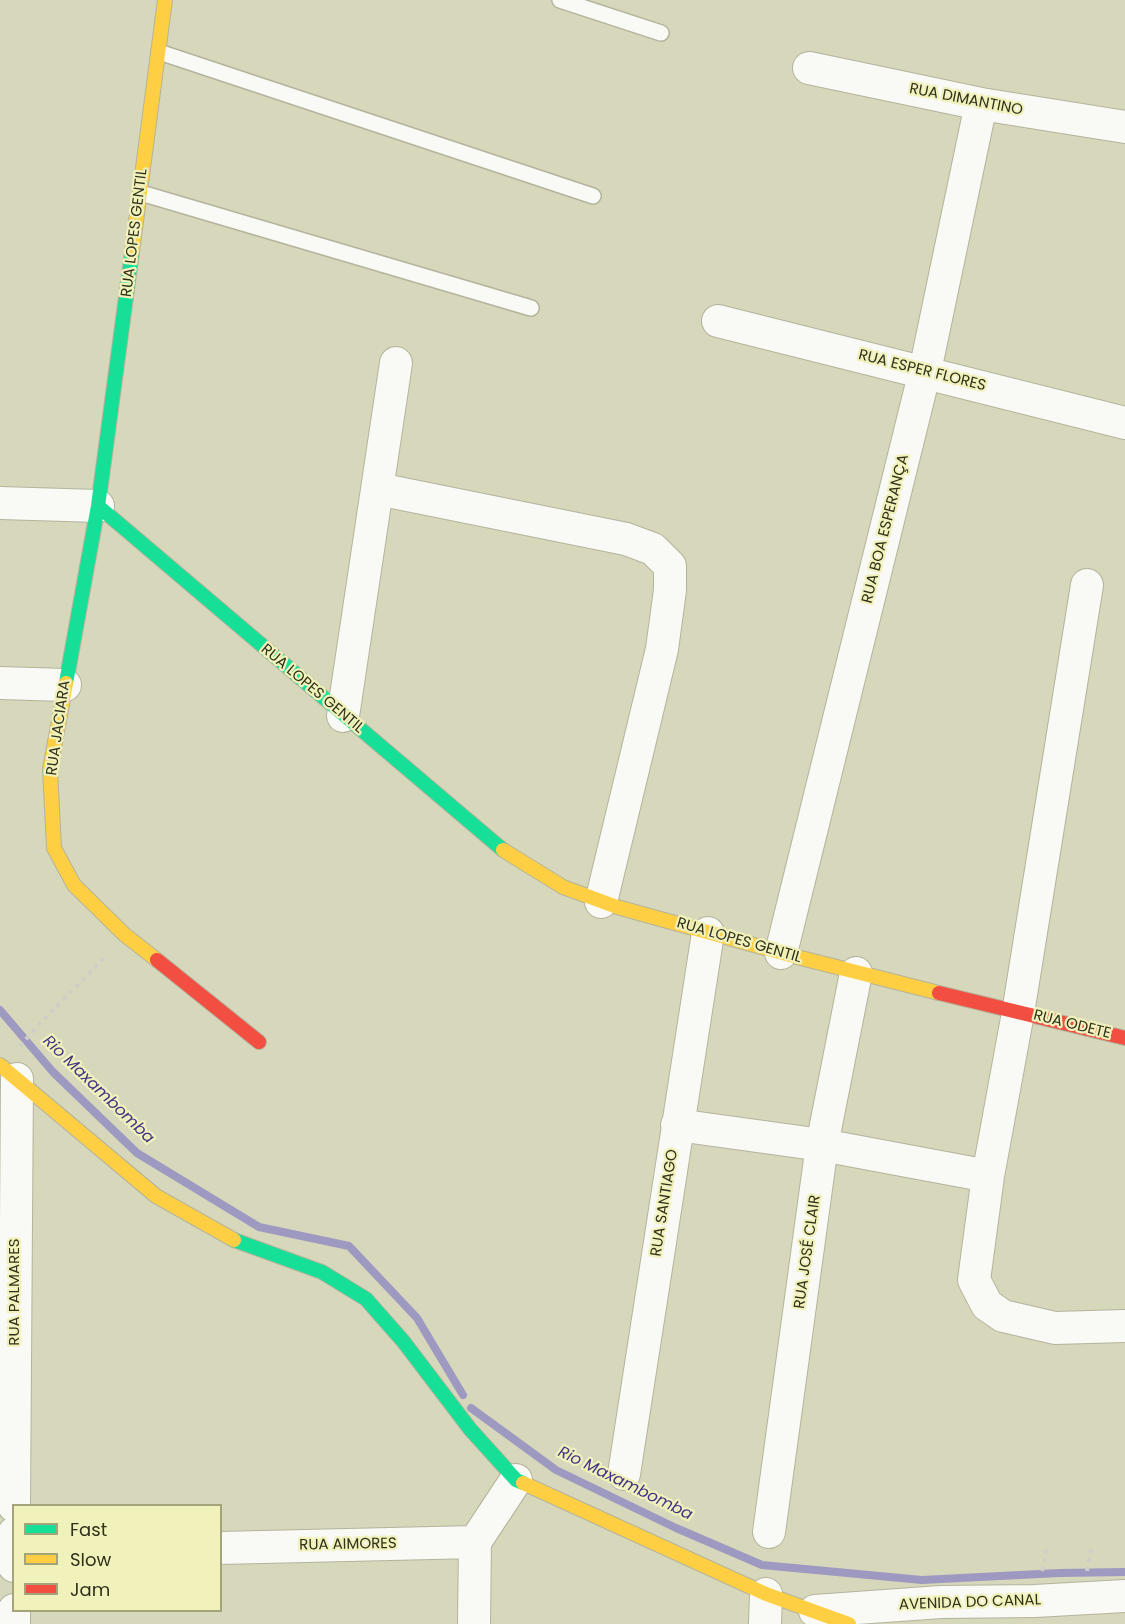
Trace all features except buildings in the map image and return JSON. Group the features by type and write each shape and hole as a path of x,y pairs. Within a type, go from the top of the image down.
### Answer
{"street":[{"name":"RUA LOPES GENTIL","path":"165,0 98,506 502,849 544,877 601,902 708,933 1018,1013"},
{"name":"RUA DIMANTINO","path":"809,68 981,104 1125,127"},
{"name":"RUA BOA ESPERANÇA","path":"781,953 925,371 981,104"},
{"name":"RUA ESPER FLORES","path":"718,321 925,371 1125,423"},
{"path":"344,716 396,363"},
{"path":"378,489 626,539 653,549 670,566 670,590 662,649 601,902"},
{"path":"0,503 98,506"},
{"name":"RUA JACIARA","path":"98,506 50,770 54,848 74,885 125,935 259,1042"},
{"path":"1087,585 1018,1013 988,1176 974,1280 987,1305 1004,1316 1055,1328 1125,1326"},
{"path":"0,683 64,685"},
{"name":"RUA SANTIAGO","path":"624,1474 708,933"},
{"name":"RUA JOSÉ CLAIR","path":"769,1532 822,1145 856,973"},
{"name":"RUA ODETE","path":"1018,1013 1125,1038"},
{"path":"11,1065 156,1196 241,1244 322,1272 366,1299 403,1341 470,1429 516,1480 766,1609 815,1611 849,1624"},
{"name":"RUA PALMARES","path":"11,1065 14,1504"},
{"path":"677,1125 822,1145 988,1176"},
{"path":"474,1624 475,1542 516,1480"},
{"name":"RUA AIMORES","path":"222,1548 475,1542"},
{"name":"AVENIDA DO CANAL","path":"815,1611 939,1613 1035,1601 1125,1596"}],"lane":[{"path":"560,0 661,33"},
{"path":"159,52 593,196"},
{"path":"141,193 531,308"}],"path":[{"path":"11,1065 42,1021 125,935"},
{"path":"1040,1581 1047,1547"},
{"path":"1086,1579 1091,1549"}],"waterway":[{"name":"Rio Maxambomba","path":"0,1010 53,1072 137,1153 259,1227 349,1246 417,1318 463,1395"},
{"name":"Rio Maxambomba","path":"471,1408 556,1470 676,1528 762,1565 922,1580 1125,1572"}],"traffic: fast":[{"path":"66,683 98,506 132,252"},
{"path":"98,506 503,850"},
{"path":"234,1240 322,1272 366,1299 403,1341 470,1429 516,1480 523,1483"}],"traffic: slow":[{"path":"132,252 165,0"},
{"path":"66,683 50,769 54,848 74,885 125,935 157,960"},
{"path":"503,850 563,887 617,907 939,993"},
{"path":"0,1065 156,1196 234,1240"},
{"path":"523,1483 766,1594 849,1624"}],"traffic: jam":[{"path":"157,960 259,1042"},
{"path":"939,993 1125,1038"}]}
